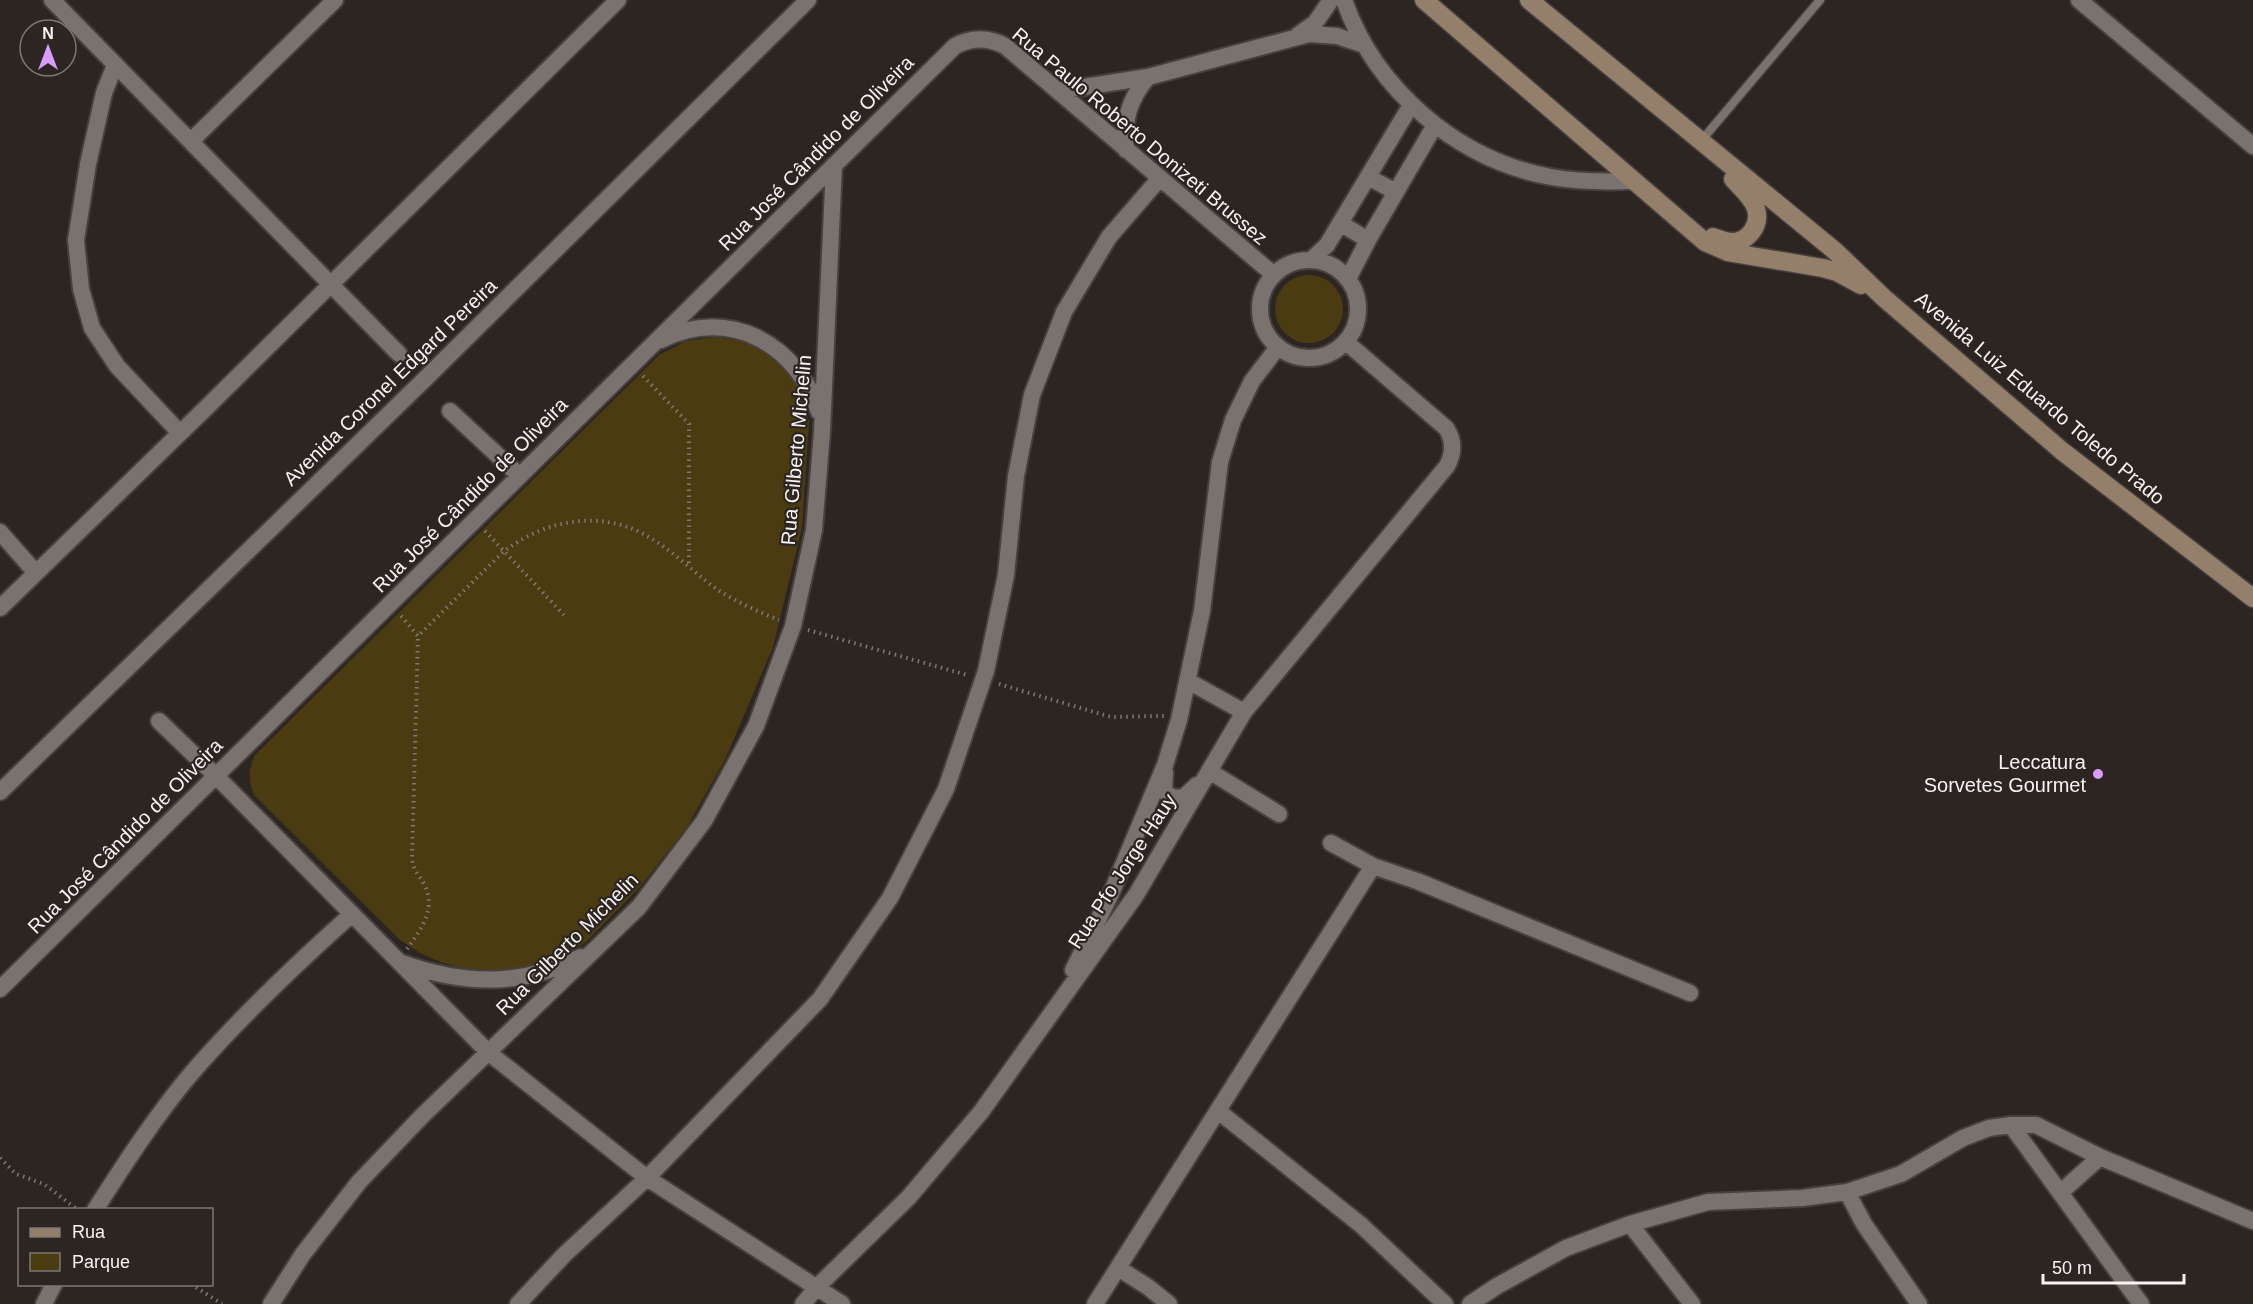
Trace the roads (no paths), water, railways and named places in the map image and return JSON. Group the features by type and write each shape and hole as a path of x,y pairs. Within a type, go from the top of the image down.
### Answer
{"main road":[{"name":"Avenida Luiz Eduardo Toledo Prado","path":"1424,0 1684,225 1716,248 1741,255 1837,272 1884,298"},
{"name":"Avenida Luiz Eduardo Toledo Prado","path":"1529,0 1835,251 1884,298 2062,451 2253,598"},
{"path":"1684,225 1731,242 1748,236 1757,221 1754,204 1701,141"}],"street":[{"path":"52,0 399,354"},
{"path":"191,141 335,0"},
{"path":"0,608 332,284 618,0"},
{"name":"Avenida Coronel Edgard Pereira","path":"0,792 427,377 808,0"},
{"path":"1295,37 1315,23 1331,0"},
{"path":"1344,0 1364,45 1386,76 1411,105 1435,125 1470,148 1509,166 1549,177 1591,182 1633,181"},
{"path":"2079,0 2253,146"},
{"path":"1058,91 1148,77 1295,37 1323,34 1364,45"},
{"name":"Rua Paulo Roberto Donizeti Brussez","path":"976,39 991,40 1005,46 1274,275"},
{"name":"Rua José Cândido de Oliveira","path":"0,989 949,51 961,43 976,39"},
{"path":"115,65 104,93 76,240 81,289 92,328 117,366 180,433"},
{"path":"1126,150 1125,124 1128,111 1139,87 1148,77"},
{"path":"1311,260 1327,245 1411,105"},
{"path":"1348,279 1395,192 1435,125"},
{"name":"Rua Gilberto Michelin","path":"271,1304 303,1254 359,1182 422,1116 639,907 704,821 756,726 793,626 814,530 822,432 834,165"},
{"path":"1368,177 1395,192"},
{"path":"518,1304 564,1255 647,1178 820,999 895,888 946,789 987,671 1006,575 1016,476 1032,395 1064,312 1109,237 1160,178"},
{"path":"1340,223 1368,240"},
{"path":"1311,260 1338,269 1348,279 1355,290 1358,317 1346,342 1320,357 1305,358 1278,347 1269,337 1260,312 1261,299 1274,275 1285,267 1311,260"},
{"path":"652,344 688,330 707,328 735,331 762,340 778,350 804,378 813,395 822,432"},
{"name":"Rua Pfo Jorge Hauy","path":"803,1304 817,1287 909,1197 981,1112 1136,895 1244,712 1447,466 1452,444 1449,433 1442,423 1346,342"},
{"path":"1046,1022 1110,896 1165,765 1179,720 1202,611 1220,462 1238,411 1252,381 1278,347"},
{"path":"450,411 519,476"},
{"path":"0,532 36,573"},
{"path":"1188,681 1244,712"},
{"path":"159,722 216,776 489,1053 647,1178 842,1304"},
{"path":"1165,765 1164,791 1173,798 1181,798 1189,794 1209,771 1279,814"},
{"path":"1330,843 1373,866 1417,881 1690,993"},
{"path":"1095,1304 1373,866"},
{"path":"96,1208 137,1145 189,1076 247,1011 352,914"},
{"path":"399,962 431,973 464,979 498,980 554,969 595,950"},
{"path":"1218,1111 1361,1225 1445,1304"},
{"path":"2011,1125 2141,1304"},
{"path":"1470,1304 1566,1248 1630,1224 1708,1202 1803,1198 1847,1192 1901,1174 1963,1138 1989,1128 2011,1125 2036,1125 2100,1156 2253,1221"},
{"path":"2061,1192 2100,1156"},
{"path":"1847,1192 1864,1224 1919,1304"},
{"path":"1630,1224 1692,1304"},
{"path":"1118,1268 1169,1304"},
{"path":"44,1304 53,1286"}],"lane":[{"path":"1701,141 1820,0"}],"place":[{"name":"Leccatura Sorvetes Gourmet","path":"2098,774"}]}
